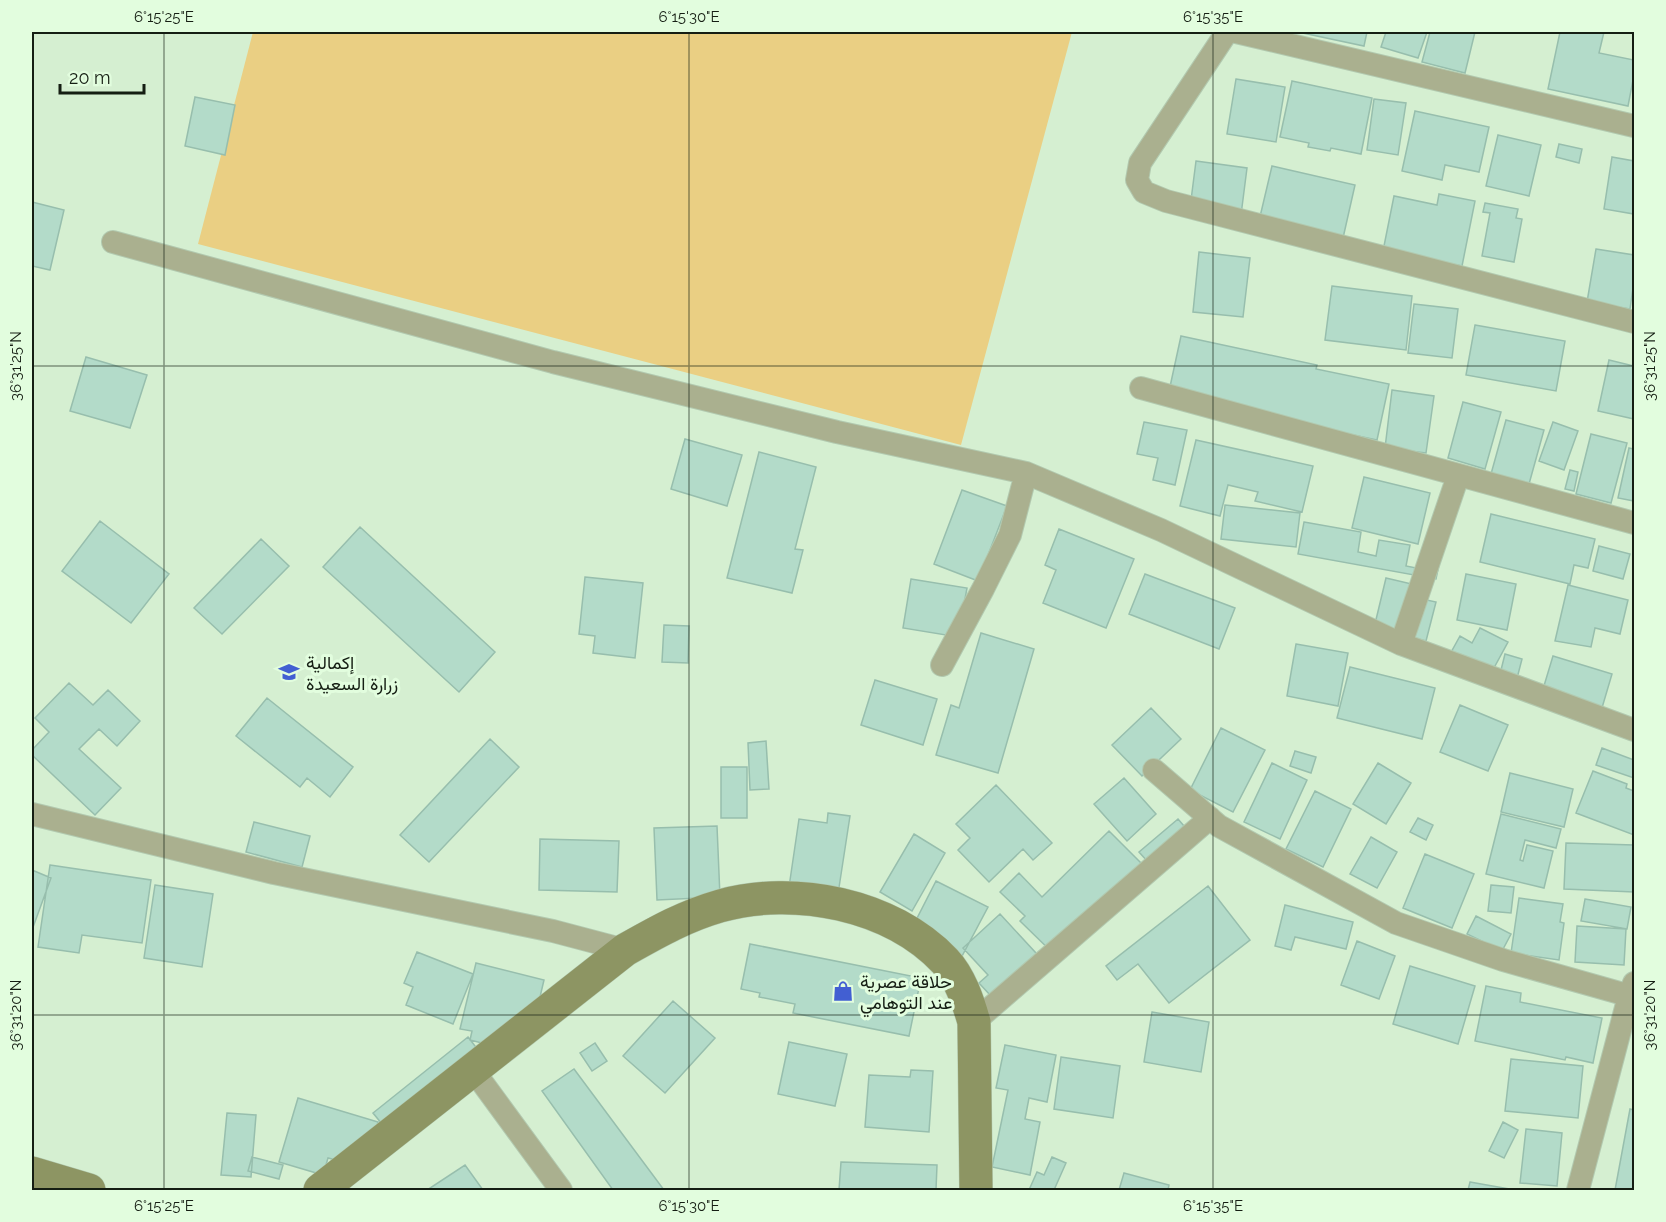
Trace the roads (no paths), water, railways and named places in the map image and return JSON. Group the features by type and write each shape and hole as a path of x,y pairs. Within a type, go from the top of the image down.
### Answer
{"main road":[{"path":"320,1191 625,950 676,921 722,906 768,898 815,900 854,909 888,921 921,939 946,962 968,1000 974,1022 976,1191"},
{"path":"32,1173 89,1191"}],"street":[{"path":"1227,32 1140,163 1137,180 1144,192 1166,201 1635,322"},
{"path":"1236,32 1635,126"},
{"path":"113,242 553,362 837,432 1026,473 1161,530 1401,644 1635,729"},
{"path":"1140,388 1635,523"},
{"path":"942,665 1010,535 1026,473"},
{"path":"1401,644 1458,476"},
{"path":"1154,770 1219,826 1396,923 1503,960 1633,992 1578,1191"},
{"path":"32,814 274,873 553,931 625,950"},
{"path":"974,1022 1210,818"},
{"path":"473,1070 561,1191"}],"place":[{"name":"إكمالية زرارة السعيدة","path":"289,672"},
{"name":"حلاقة عصرية عند التوهامي","path":"843,991"}]}
